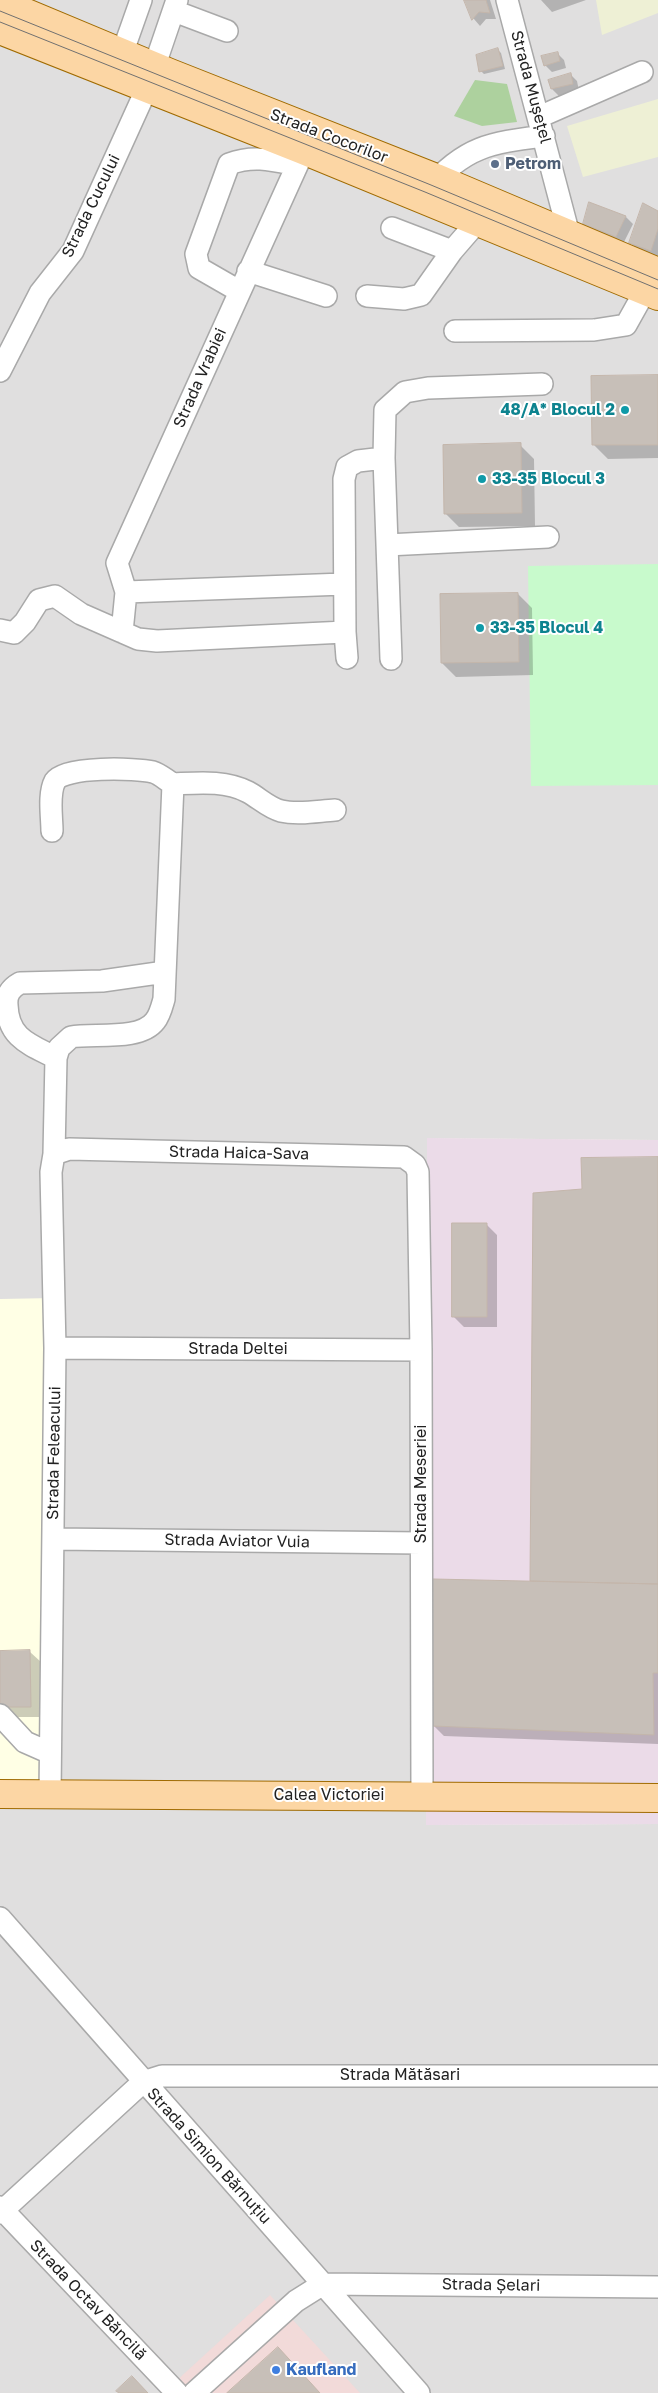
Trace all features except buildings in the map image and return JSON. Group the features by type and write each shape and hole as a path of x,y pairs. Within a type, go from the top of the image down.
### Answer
{"main road":[{"name":"Strada Cocorilor","path":"0,2 119,64 304,148 570,234 654,286"},
{"name":"Strada Cocorilor","path":"0,30 119,64"},
{"name":"Strada Cocorilor","path":"428,188 478,221 576,261 654,286"},
{"name":"Calea Victoriei","path":"0,1794 658,1798"}],"street":[{"path":"119,64 142,0"},
{"name":"Strada Mușețel","path":"507,0 576,261"},
{"path":"176,6 227,31"},
{"name":"Strada Cucului","path":"0,371 40,293 72,252 150,78 176,6"},
{"path":"428,188 457,159 479,148 541,126 642,72"},
{"path":"239,291 200,268 196,254 229,164 243,159 258,158 304,148"},
{"name":"Strada Vrabiei","path":"122,632 126,592 117,562 304,148"},
{"path":"367,296 404,299 421,295 452,252 478,221"},
{"path":"392,228 452,252"},
{"path":"248,271 326,296"},
{"path":"455,331 594,330 626,325 654,286"},
{"path":"391,659 384,458 385,410 405,392 428,388 542,384"},
{"path":"347,658 344,584 344,479 347,467 358,461 384,458"},
{"path":"387,545 548,537"},
{"path":"126,592 344,584"},
{"path":"0,630 14,633 25,622 39,600 55,596 81,614 138,639 158,641 345,632"},
{"path":"52,831 52,796 55,781 63,774 75,771 142,770 155,773 173,784 212,783 227,785 246,791 280,810 294,812 335,810"},
{"path":"165,972 102,982 20,983 13,987 7,1002 8,1019 12,1030 20,1038 56,1058 59,1048 71,1037 134,1034 155,1022 164,999 173,784"},
{"name":"Strada Feleacului","path":"50,1794 55,1348 51,1172 54,1154 56,1058"},
{"name":"Strada Haica-Sava","path":"54,1154 69,1150 404,1157 415,1165 418,1172"},
{"name":"Strada Meseriei","path":"418,1172 421,1350 422,1796"},
{"name":"Strada Deltei","path":"55,1348 421,1350"},
{"name":"Strada Aviator Vuia","path":"53,1539 422,1543"},
{"path":"0,1715 25,1742 50,1753"},
{"name":"Strada Simion Bărnuțiu","path":"0,1918 419,2393"},
{"name":"Strada Mătăsari","path":"143,2082 162,2076 179,2074 658,2076"},
{"path":"1,2210 143,2082"},
{"name":"Strada Octav Băncilă","path":"1,2210 177,2393"},
{"path":"194,2393 296,2302 323,2284"},
{"name":"Strada Șelari","path":"323,2284 658,2287"}],"shaded area":[{"path":"0,0 658,0 658,1140 427,1138 426,1825 658,1824 658,2393 0,2393"},
{"path":"596,0 658,0 658,13 602,35"},
{"path":"658,99 658,157 583,177 567,126"},
{"path":"427,1138 658,1140 658,1824 426,1825"},
{"path":"54,1298 50,1795 0,1794 0,1299"},
{"path":"270,2295 360,2393 163,2393"}],"green space":[{"path":"475,80 507,84 517,122 482,126 454,116"},
{"path":"658,564 658,785 531,786 528,566"}],"tram line":[{"path":"0,11 431,185 658,280"},
{"path":"0,22 425,192 658,289"}],"place":[{"name":"Petrom","path":"495,164"},
{"name":"48/A* Blocul 2","path":"625,410"},
{"name":"33-35 Blocul 3","path":"482,479"},
{"name":"33-35 Blocul 4","path":"480,628"},
{"name":"Kaufland","path":"276,2370"}]}
